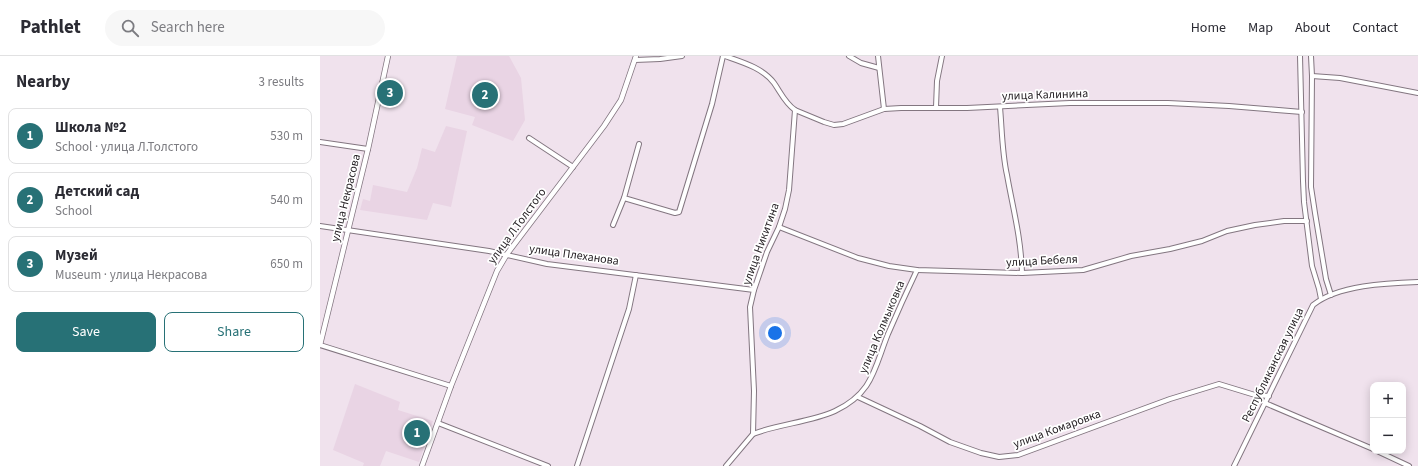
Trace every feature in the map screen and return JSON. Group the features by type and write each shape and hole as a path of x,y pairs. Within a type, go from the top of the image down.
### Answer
{"street":[{"name":"улица Некрасова","path":"320,345 368,149 388,56"},
{"path":"635,58 660,60 682,56"},
{"path":"624,198 675,213 679,212 712,104 724,56 763,72 774,83 789,106 795,110"},
{"path":"849,56 861,63 879,68"},
{"path":"878,56 884,109"},
{"path":"936,107 937,81 942,56"},
{"path":"1300,56 1303,181 1312,266 1321,299"},
{"path":"1311,56 1311,187 1326,279 1331,295"},
{"name":"улица Л.Толстого","path":"422,466 450,386 497,271 506,254 604,126 621,100 635,58"},
{"path":"1312,76 1340,78 1418,92"},
{"name":"улица Калинина","path":"795,110 834,125 843,124 884,109 1000,107 1070,103 1168,103 1302,112"},
{"path":"1000,107 1006,174 1014,206 1021,250 1022,273"},
{"name":"улица Никитина","path":"753,434 754,391 750,307 767,252 779,228 785,209 789,190 795,110"},
{"path":"529,138 573,167"},
{"path":"320,142 368,149"},
{"path":"612,225 624,198 639,144"},
{"name":"улица Бебеля","path":"779,228 858,258 889,266 917,270 1022,273 1084,270 1131,256 1170,249 1202,241 1227,231 1284,221 1307,220"},
{"name":"улица Плеханова","path":"320,226 506,254 547,264 754,290"},
{"name":"улица Колмыковка","path":"753,434 766,429 827,414 858,397 874,375 888,335 917,270"},
{"path":"577,466 629,309 636,275"},
{"name":"Республиканская улица","path":"1234,466 1313,305 1321,299 1331,295 1365,286 1418,282"},
{"path":"320,345 450,386"},
{"name":"улица Комаровка","path":"858,397 950,442 1000,458 1018,455 1170,399 1219,384 1256,395 1269,396"},
{"path":"1266,403 1370,448"},
{"path":"438,423 548,466"},
{"path":"726,466 753,434"},
{"path":"1383,454 1409,466"}],"shaded area":[{"path":"457,56 509,56 521,78 525,120 513,141 472,125 475,117 445,109"},
{"path":"446,126 467,131 451,207 433,203 427,220 360,210 363,199 370,201 373,185 407,192 417,168 422,148 435,152"},
{"path":"355,384 400,402 398,410 433,421 419,462 386,451 380,466 363,466 364,463 333,450"}],"place":[{"name":"Музей","path":"390,93"},
{"name":"Детский сад","path":"485,95"},
{"name":"Школа №2","path":"417,433"}]}
